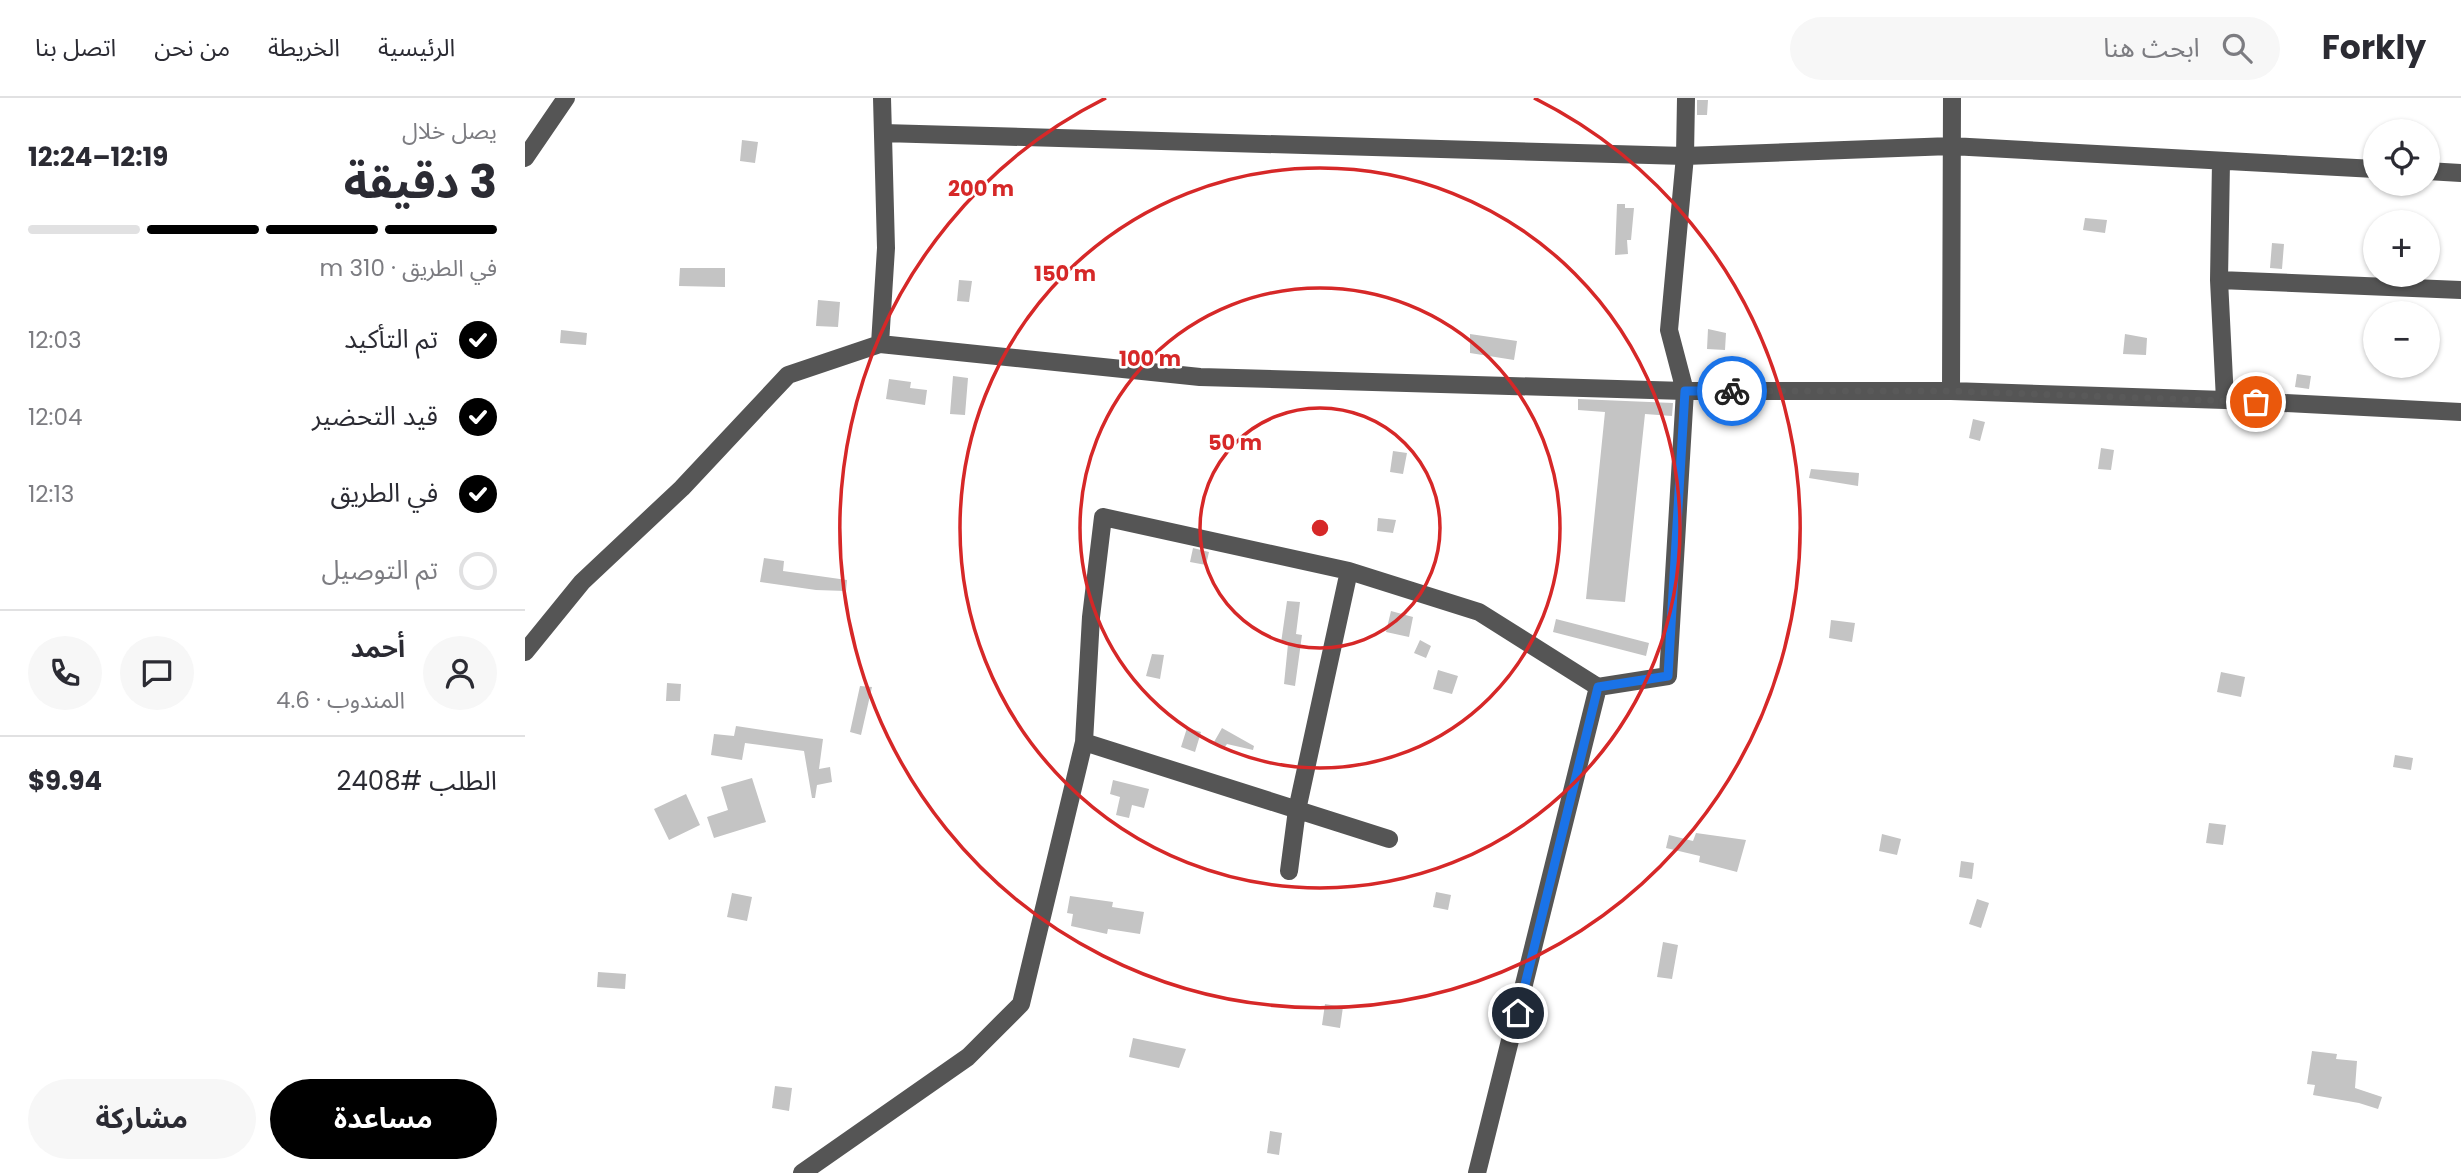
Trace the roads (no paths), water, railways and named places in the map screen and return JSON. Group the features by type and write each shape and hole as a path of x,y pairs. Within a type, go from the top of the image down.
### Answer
{"street":[{"path":"525,158 566,98"},
{"path":"880,344 886,248 882,98"},
{"path":"802,1173 968,1057 1021,1004 1084,742 1091,617 1103,517 1349,571 1479,612 1598,687 1668,676 1685,391 1669,330 1685,156 1686,98"},
{"path":"1951,391 1952,98"},
{"path":"883,133 1685,156 1951,146 2363,168"},
{"path":"2221,162 2219,280 2225,400"},
{"path":"2440,172 2461,173"},
{"path":"2219,280 2461,290"},
{"path":"525,652 582,582 682,488 788,375 880,344 1200,377 1685,391 1951,391 2225,400 2461,412"},
{"path":"1289,871 1297,810 1349,571"},
{"path":"1477,1173 1598,687"},
{"path":"1084,742 1389,839"}]}
